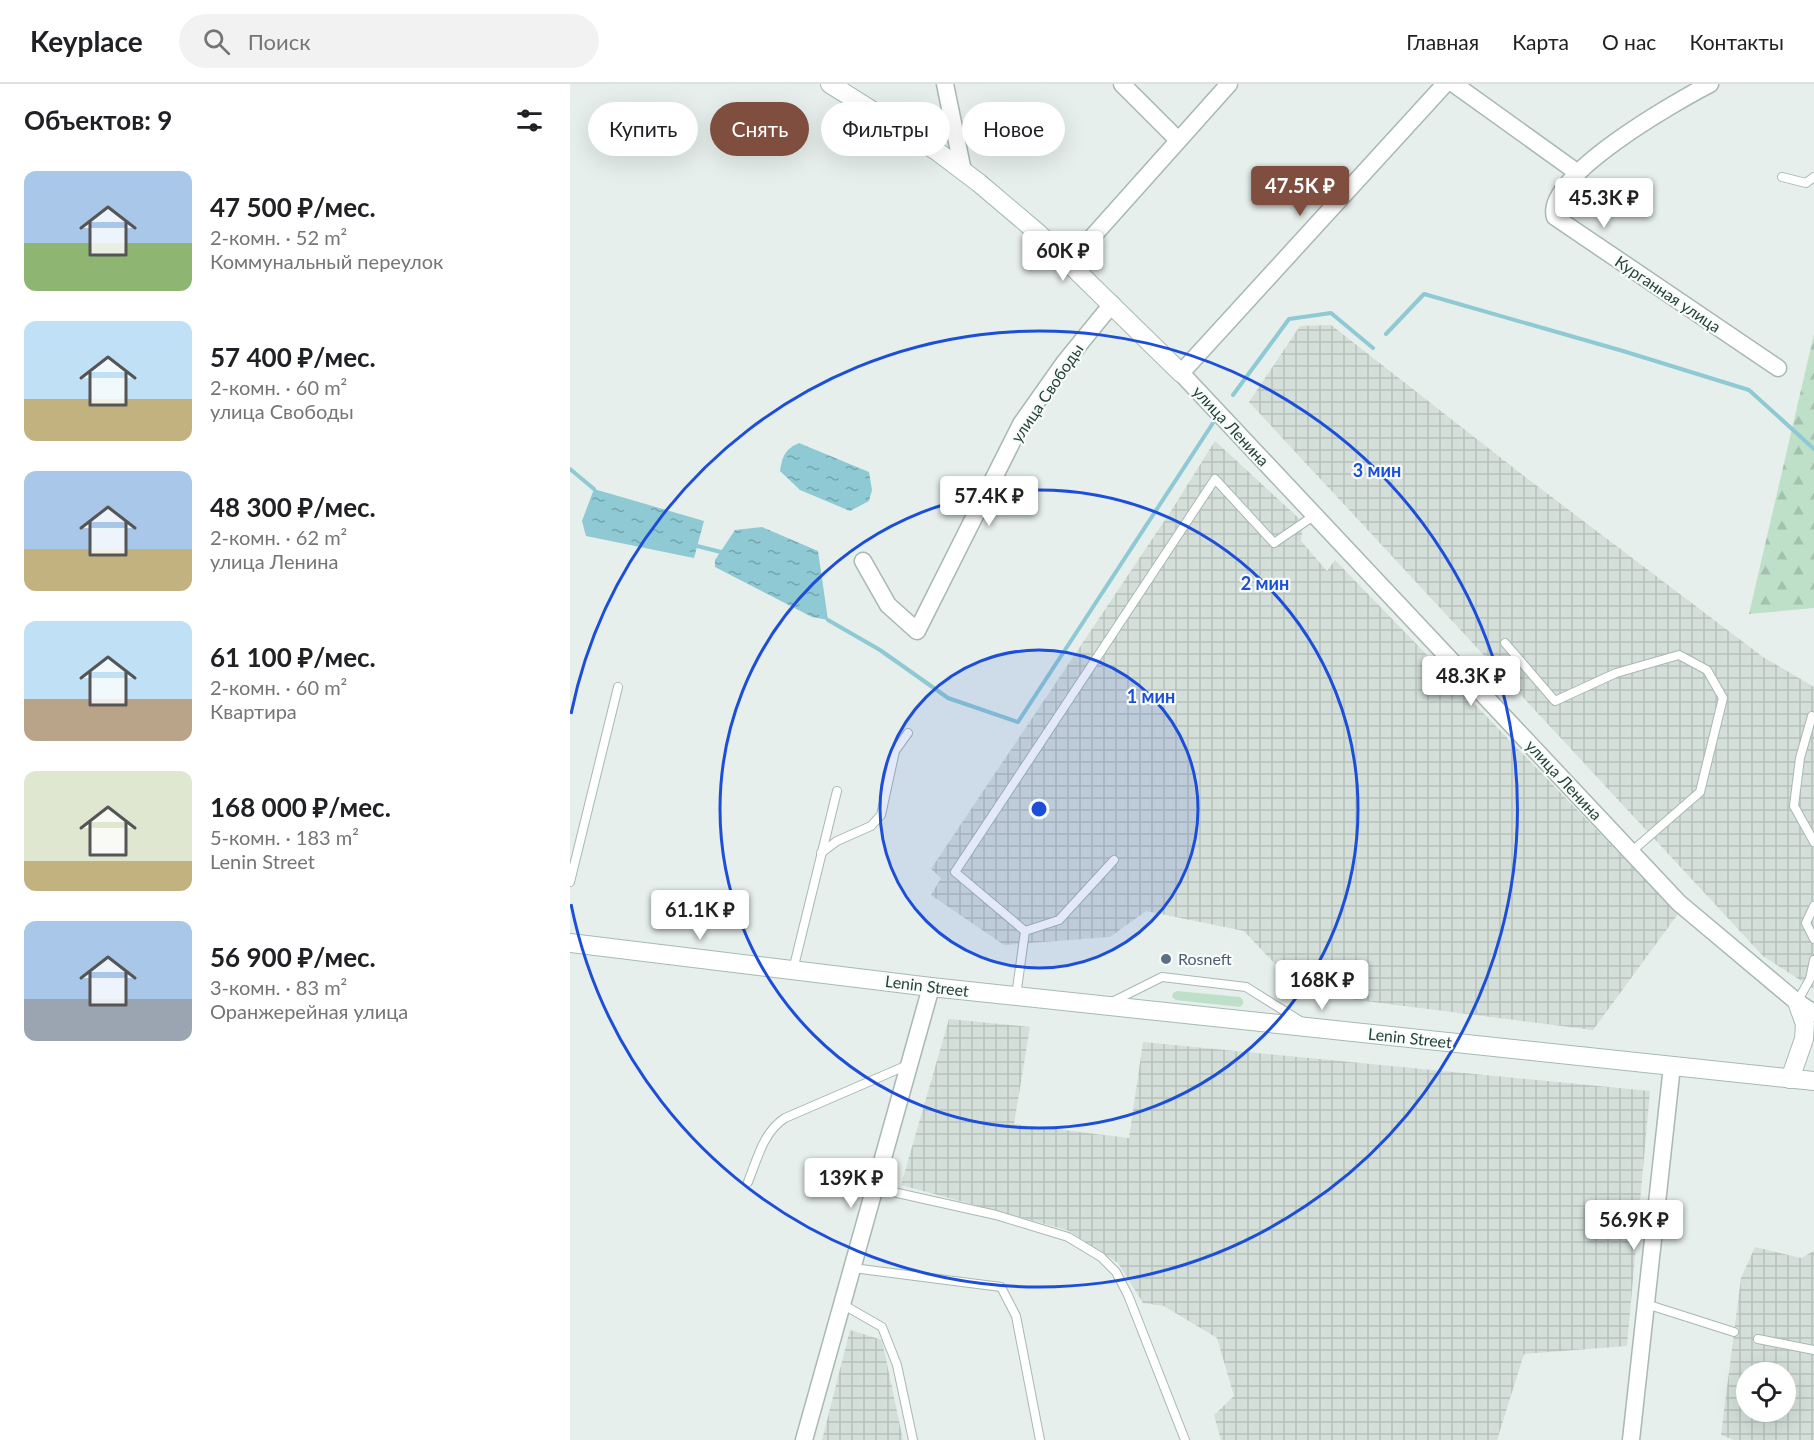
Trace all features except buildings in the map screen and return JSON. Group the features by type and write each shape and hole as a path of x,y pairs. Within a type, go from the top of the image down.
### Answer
{"main road":[{"path":"830,84 938,152 963,171 1038,233 1181,373"},
{"name":"Lenin Street","path":"570,943 931,987 1814,1082"},
{"path":"1790,1080 1804,1039 1804,1023 1797,1002"}],"street":[{"path":"945,84 963,171"},
{"path":"1122,84 1178,140"},
{"path":"1069,263 1229,84"},
{"path":"1181,373 1445,84"},
{"path":"1454,84 1578,172"},
{"name":"Курганная улица","path":"1710,84 1674,103 1605,150 1578,172 1555,202 1553,210 1555,217 1778,368"},
{"name":"улица Свободы","path":"863,561 888,605 917,631 1021,424 1064,363 1112,304"},
{"name":"улица Ленина","path":"1181,373 1678,903 1797,1002 1814,1013"},
{"path":"804,1440 931,987"},
{"path":"1631,1440 1672,1066"}],"lane":[{"path":"1782,177 1806,183 1814,177"},
{"path":"1025,931 955,872 1215,478 1274,543 1315,515"},
{"path":"1505,643 1555,701 1616,674 1679,655 1707,670 1723,699 1700,792 1631,852"},
{"path":"570,882 618,687"},
{"path":"1812,716 1800,758 1794,806 1814,842"},
{"path":"821,853 837,841 872,826 881,815 895,751 908,734"},
{"path":"793,970 837,791"},
{"path":"1025,931 1059,920 1114,860"},
{"path":"1814,906 1806,923 1814,939"},
{"path":"1016,996 1025,931"},
{"path":"1797,1002 1810,979 1814,960"},
{"path":"1106,1006 1162,977 1246,987 1309,1028"},
{"path":"748,1182 767,1136 775,1125 785,1118 911,1063"},
{"path":"875,1188 996,1215 1068,1237 1101,1257 1116,1272 1128,1295 1185,1440"},
{"path":"852,1268 1001,1287 1016,1316 1040,1440"},
{"path":"842,1304 882,1327 897,1365 913,1440"},
{"path":"1646,1304 1734,1332"},
{"path":"1758,1339 1814,1350"}],"shaded area":[{"path":"1331,325 1524,476 1763,657 1814,687 1814,989 1763,956 1249,402 1300,326"},
{"path":"1215,441 1303,522 1301,541 1327,571 1335,560 1678,914 1593,1030 1302,993 1244,931 1146,911 1110,937 1004,945 931,895 941,878 931,869 1171,511"},
{"path":"949,1019 1030,1027 1014,1124 1129,1138 1143,1042 1650,1091 1627,1346 1524,1354 1497,1440 1221,1440 1214,1415 1234,1396 1217,1338 1164,1306 1143,1303 1118,1263 1067,1230 901,1185"},
{"path":"1755,1247 1801,1258 1814,1251 1814,1440 1734,1440 1721,1435 1741,1278"},
{"path":"850,1330 882,1340 903,1440 822,1440"}],"green space":[{"path":"1814,334 1814,608 1749,614"},
{"path":"1177,991 1240,997 1243,1004 1240,1007 1176,1000 1172,997"}],"water":[{"path":"799,443 869,472 872,490 869,501 850,511 800,490 780,471 785,454"},
{"path":"594,489 704,521 694,558 586,536 582,521"},
{"path":"762,527 818,551 828,620 812,617 715,567 715,560 735,530"}],"waterway":[{"path":"1386,334 1424,294 1749,390 1814,449"},
{"path":"1233,395 1289,319 1331,313 1373,348"},
{"path":"828,620 880,650 948,698 1018,722 1213,423"},
{"path":"570,469 594,489"},
{"path":"697,546 721,552"}],"place":[{"name":"Rosneft","path":"1166,959"}]}
